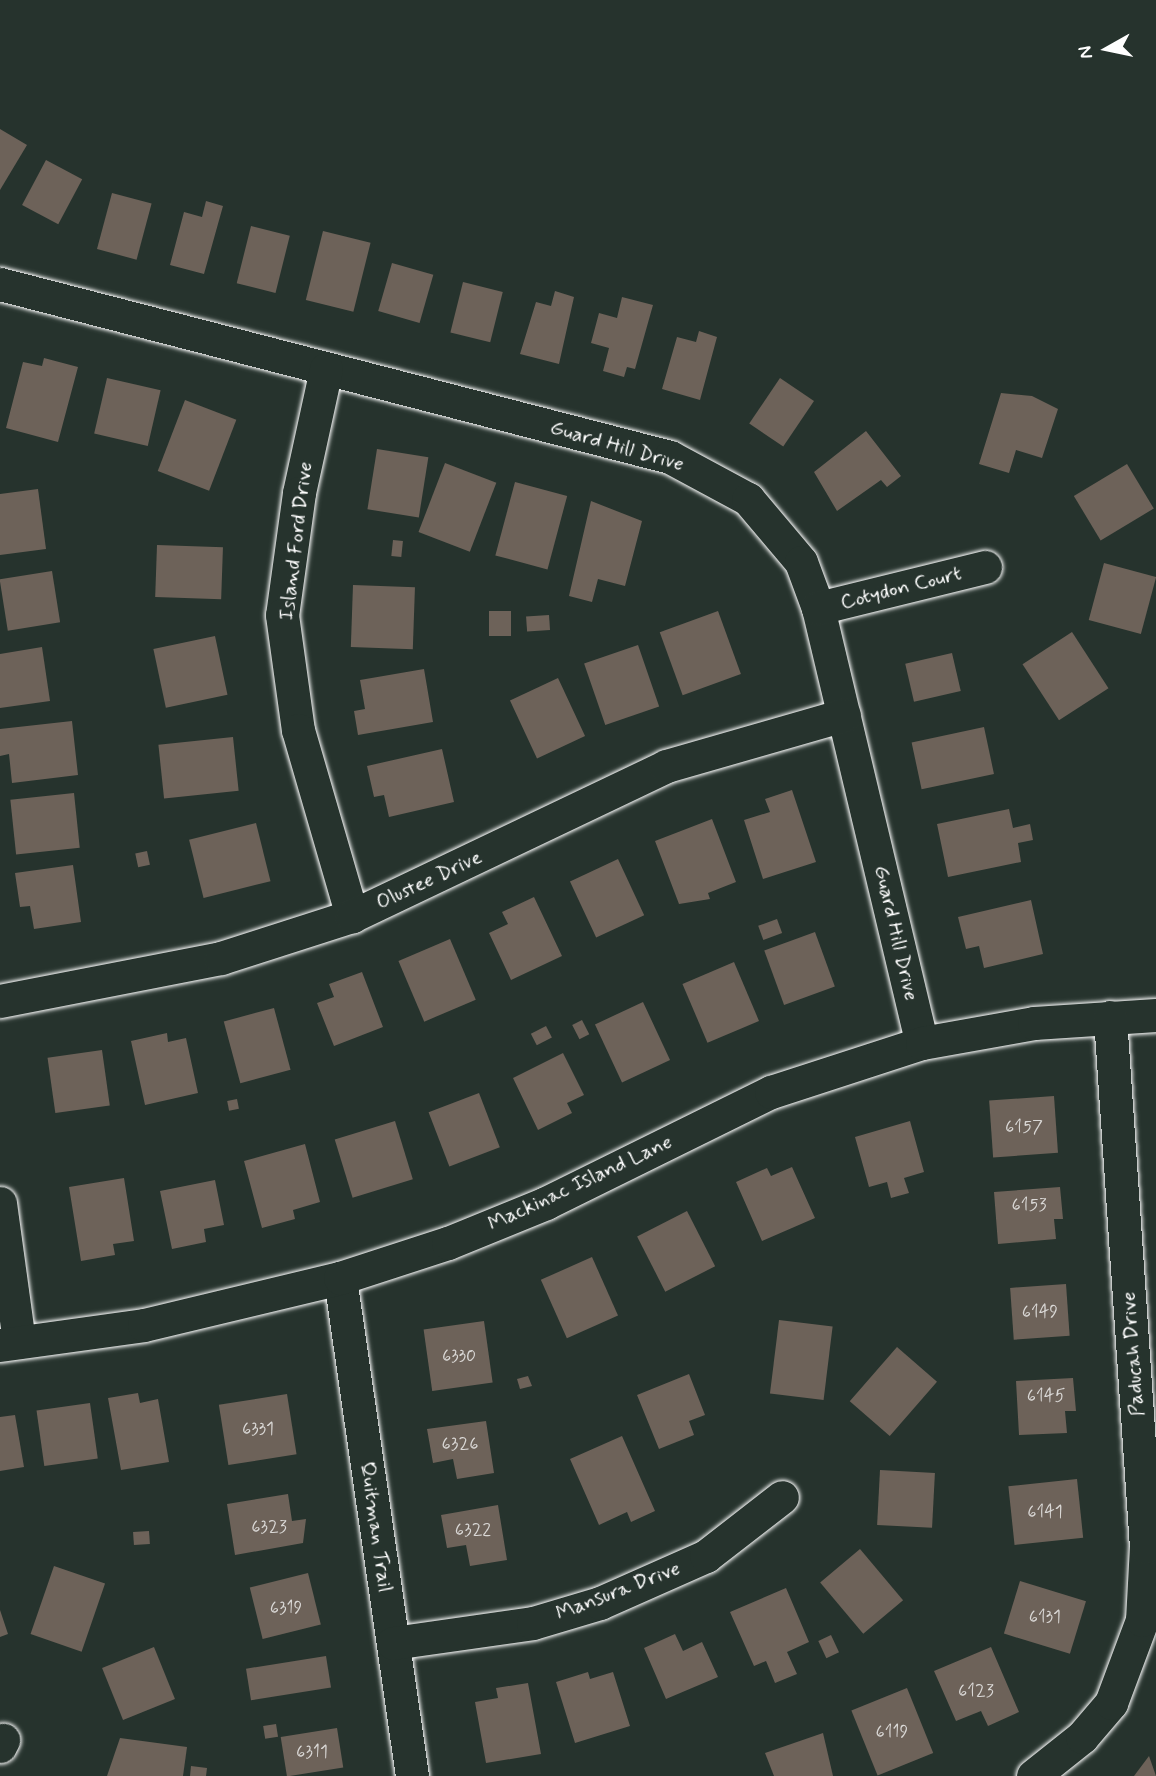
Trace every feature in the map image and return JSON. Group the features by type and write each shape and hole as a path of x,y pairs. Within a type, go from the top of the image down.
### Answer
{"street":[{"name":"Guard Hill Drive","path":"0,284 670,457 715,477 780,530 818,608 922,1043"},
{"name":"Island Ford Drive","path":"326,369 299,493 282,615 298,730 352,916"},
{"name":"Cotydon Court","path":"818,608 985,567"},
{"name":"Olustee Drive","path":"0,1001 221,958 352,916 666,766 844,716"},
{"name":"Mackinac Island Lane","path":"10,1344 144,1325 340,1278 546,1203 771,1092 922,1043 1110,1017 1156,1015"},
{"name":"Paducah Drive","path":"1033,1776 1082,1737 1111,1703 1142,1620 1146,1547 1110,1017"},
{"path":"0,1203 10,1344"},
{"name":"Quitman Trail","path":"340,1278 412,1776"},
{"name":"Mansura Drive","path":"393,1643 533,1623 600,1603 705,1556 782,1497"}],"building":[{"path":"0,129 27,145 0,190"},
{"path":"46,160 82,179 58,224 22,205"},
{"path":"112,193 152,204 137,260 97,249"},
{"path":"206,201 223,206 204,274 170,265 184,212 202,217"},
{"path":"251,226 290,236 276,293 237,283"},
{"path":"323,231 371,243 353,312 306,300"},
{"path":"392,263 433,275 420,323 378,311"},
{"path":"463,282 503,292 490,342 450,332"},
{"path":"555,291 574,297 559,364 520,354 536,302 551,306"},
{"path":"622,297 653,305 635,369 627,367 624,377 603,371 609,348 591,343 599,313 617,318"},
{"path":"699,331 717,337 700,400 662,389 677,337 696,342"},
{"path":"44,358 78,367 58,442 6,428 23,362 42,366"},
{"path":"107,378 161,390 148,446 94,434"},
{"path":"780,378 814,401 783,447 749,424"},
{"path":"1001,393 1032,396 1058,409 1042,458 1016,450 1009,473 979,464"},
{"path":"185,400 236,420 209,491 158,471"},
{"path":"866,431 901,476 887,487 881,480 837,511 814,472"},
{"path":"377,449 428,457 419,517 367,509"},
{"path":"445,463 496,483 470,552 418,532"},
{"path":"1127,464 1154,509 1101,541 1074,496"},
{"path":"515,482 567,496 547,569 495,555"},
{"path":"38,489 46,549 0,555 0,494"},
{"path":"591,501 642,521 625,586 598,579 592,602 569,596"},
{"path":"393,540 403,541 401,557 391,556"},
{"path":"157,545 223,547 221,599 155,597"},
{"path":"1104,563 1156,577 1141,634 1089,620"},
{"path":"52,571 60,622 8,631 0,579"},
{"path":"353,585 415,587 413,649 351,647"},
{"path":"489,611 511,611 511,636 489,636"},
{"path":"718,611 741,674 683,695 660,632"},
{"path":"549,615 550,630 527,632 526,617"},
{"path":"1072,632 1108,688 1059,720 1023,664"},
{"path":"215,636 227,695 166,708 153,649"},
{"path":"638,645 659,706 605,725 584,664"},
{"path":"42,647 50,701 0,708 0,654"},
{"path":"952,653 961,691 914,702 905,664"},
{"path":"424,669 433,722 358,735 354,711 365,709 360,680"},
{"path":"558,678 585,736 537,758 510,700"},
{"path":"72,721 78,775 12,783 9,754 0,756 0,729"},
{"path":"984,727 994,774 922,789 912,742"},
{"path":"233,737 239,791 164,799 158,745"},
{"path":"442,749 454,802 389,817 384,795 374,797 367,766"},
{"path":"792,790 816,862 763,879 744,820 770,812 765,799"},
{"path":"74,793 80,848 16,854 10,800"},
{"path":"1009,809 1013,828 1030,824 1033,840 1018,843 1021,862 948,877 937,824"},
{"path":"712,819 736,882 708,893 710,899 679,904 655,841"},
{"path":"256,823 271,881 204,898 189,840"},
{"path":"147,851 150,865 138,867 135,853"},
{"path":"618,859 644,915 596,938 570,881"},
{"path":"73,865 81,922 34,929 30,906 20,907 15,873"},
{"path":"534,897 562,956 511,980 489,933 508,924 502,912"},
{"path":"1031,900 1043,954 984,968 979,946 966,949 958,917"},
{"path":"777,919 782,933 763,940 758,926"},
{"path":"815,932 835,987 784,1005 764,950"},
{"path":"450,939 476,1000 424,1022 398,961"},
{"path":"734,962 759,1021 707,1043 682,984"},
{"path":"362,972 383,1027 334,1046 317,1003 334,997 329,984"},
{"path":"643,1002 670,1060 622,1082 595,1024"},
{"path":"274,1008 291,1070 240,1083 224,1021"},
{"path":"582,1020 589,1034 579,1039 572,1025"},
{"path":"546,1026 552,1038 537,1045 531,1034"},
{"path":"167,1033 168,1042 186,1038 198,1093 145,1105 131,1041"},
{"path":"102,1050 110,1105 55,1113 48,1058"},
{"path":"563,1053 584,1095 567,1103 572,1113 538,1130 513,1078"},
{"path":"479,1093 500,1147 449,1166 429,1112"},
{"path":"1054,1096 1058,1153 993,1157 989,1101"},
{"path":"237,1099 239,1109 229,1111 227,1101"},
{"path":"395,1121 413,1179 353,1198 335,1139"},
{"path":"910,1121 924,1172 904,1178 909,1193 891,1198 887,1182 869,1187 855,1137"},
{"path":"305,1144 320,1202 293,1210 295,1219 262,1228 244,1161"},
{"path":"792,1167 815,1218 762,1241 736,1182 767,1168 771,1176"},
{"path":"124,1178 134,1241 113,1244 115,1255 81,1261 69,1187"},
{"path":"215,1180 224,1225 204,1229 206,1242 172,1249 160,1191"},
{"path":"1060,1187 1063,1219 1054,1219 1056,1239 998,1244 994,1192"},
{"path":"687,1211 715,1266 665,1292 637,1236"},
{"path":"592,1257 618,1315 567,1338 541,1280"},
{"path":"1066,1284 1070,1336 1014,1340 1010,1288"},
{"path":"779,1320 833,1327 824,1400 770,1393"},
{"path":"484,1321 493,1382 432,1391 424,1329"},
{"path":"897,1347 937,1382 890,1436 850,1401"},
{"path":"689,1374 705,1415 689,1421 694,1435 659,1449 637,1395"},
{"path":"528,1376 532,1386 520,1389 517,1379"},
{"path":"1073,1378 1076,1411 1065,1411 1067,1433 1019,1435 1016,1381"},
{"path":"138,1393 140,1403 158,1399 169,1462 121,1470 108,1398"},
{"path":"287,1394 297,1454 228,1465 219,1405"},
{"path":"90,1403 98,1458 44,1466 37,1411"},
{"path":"15,1415 24,1467 0,1471 0,1417"},
{"path":"486,1421 494,1473 457,1479 453,1459 433,1463 427,1429"},
{"path":"622,1436 655,1511 631,1522 627,1512 599,1525 570,1459"},
{"path":"880,1470 935,1473 932,1528 877,1525"},
{"path":"1077,1479 1083,1538 1015,1545 1008,1486"},
{"path":"288,1494 292,1521 306,1519 303,1543 235,1555 227,1504"},
{"path":"498,1505 507,1560 470,1566 466,1545 447,1548 441,1515"},
{"path":"149,1531 150,1544 134,1545 133,1532"},
{"path":"860,1549 903,1600 863,1634 820,1582"},
{"path":"54,1566 105,1584 82,1652 31,1634"},
{"path":"308,1573 321,1624 263,1639 250,1588"},
{"path":"1020,1581 1086,1601 1070,1654 1004,1634"},
{"path":"786,1588 809,1642 787,1652 797,1674 775,1683 766,1661 754,1666 730,1612"},
{"path":"0,1610 8,1634 0,1637"},
{"path":"675,1634 683,1651 702,1642 718,1677 666,1699 644,1648"},
{"path":"831,1635 839,1652 826,1658 818,1641"},
{"path":"154,1647 175,1699 123,1720 102,1668"},
{"path":"991,1647 1019,1712 988,1726 981,1711 956,1721 934,1671"},
{"path":"326,1656 331,1688 251,1700 246,1669"},
{"path":"588,1672 590,1679 613,1672 630,1726 575,1743 556,1682"},
{"path":"528,1683 541,1754 486,1763 475,1702 498,1698 496,1688"},
{"path":"907,1688 933,1753 878,1775 851,1710"},
{"path":"276,1724 278,1737 265,1739 263,1726"},
{"path":"337,1728 343,1768 287,1776 281,1737"},
{"path":"823,1733 833,1776 774,1776 765,1753"},
{"path":"120,1738 187,1747 183,1776 107,1776"},
{"path":"1149,1756 1156,1776 1134,1776"},
{"path":"191,1766 207,1768 206,1776 190,1776"}]}
